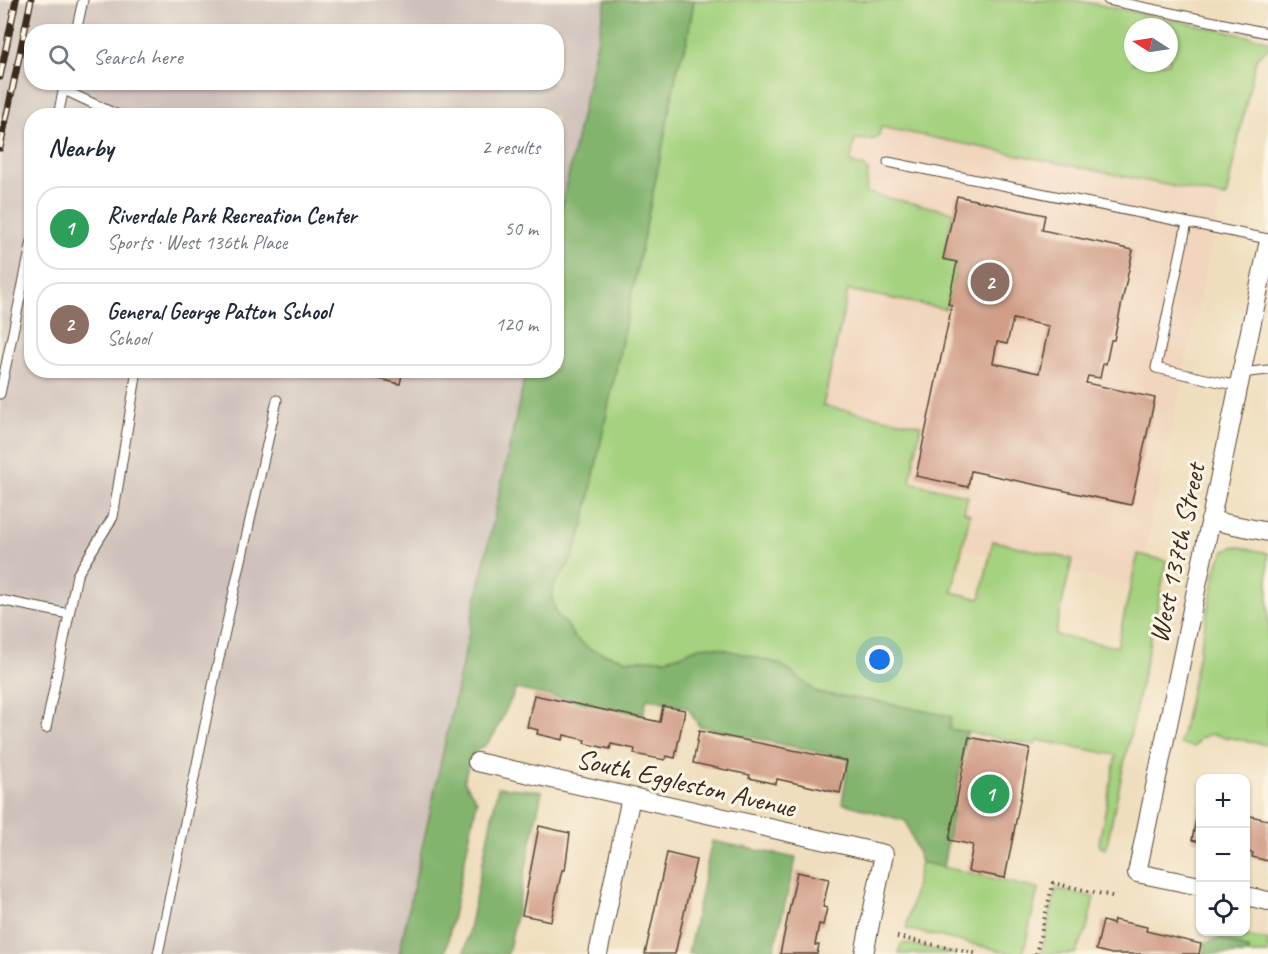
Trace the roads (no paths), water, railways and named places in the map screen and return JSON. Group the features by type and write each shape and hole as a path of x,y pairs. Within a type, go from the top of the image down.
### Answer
{"street":[{"name":"West 137th Street","path":"1196,885 1137,873 1268,245"},
{"path":"1210,520 1268,532"},
{"name":"South Eggleston Avenue","path":"477,762 884,854 864,954"},
{"path":"598,954 631,797"},
{"path":"1250,897 1268,901"}],"lane":[{"path":"78,24 83,0"},
{"path":"1108,0 1268,33"},
{"path":"60,108 63,90"},
{"path":"71,90 105,108"},
{"path":"888,162 1268,239"},
{"path":"1187,223 1156,368 1239,380 1268,370"},
{"path":"0,394 24,278"},
{"path":"46,728 77,575 113,518 136,378"},
{"path":"158,954 215,676 277,400"},
{"path":"0,600 69,614"}],"railway":[{"path":"0,77 16,0"},
{"path":"26,24 31,0"},
{"path":"0,148 24,33"}],"place":[{"name":"General George Patton School","path":"990,282"},
{"name":"Riverdale Park Recreation Center","path":"990,794"}]}
